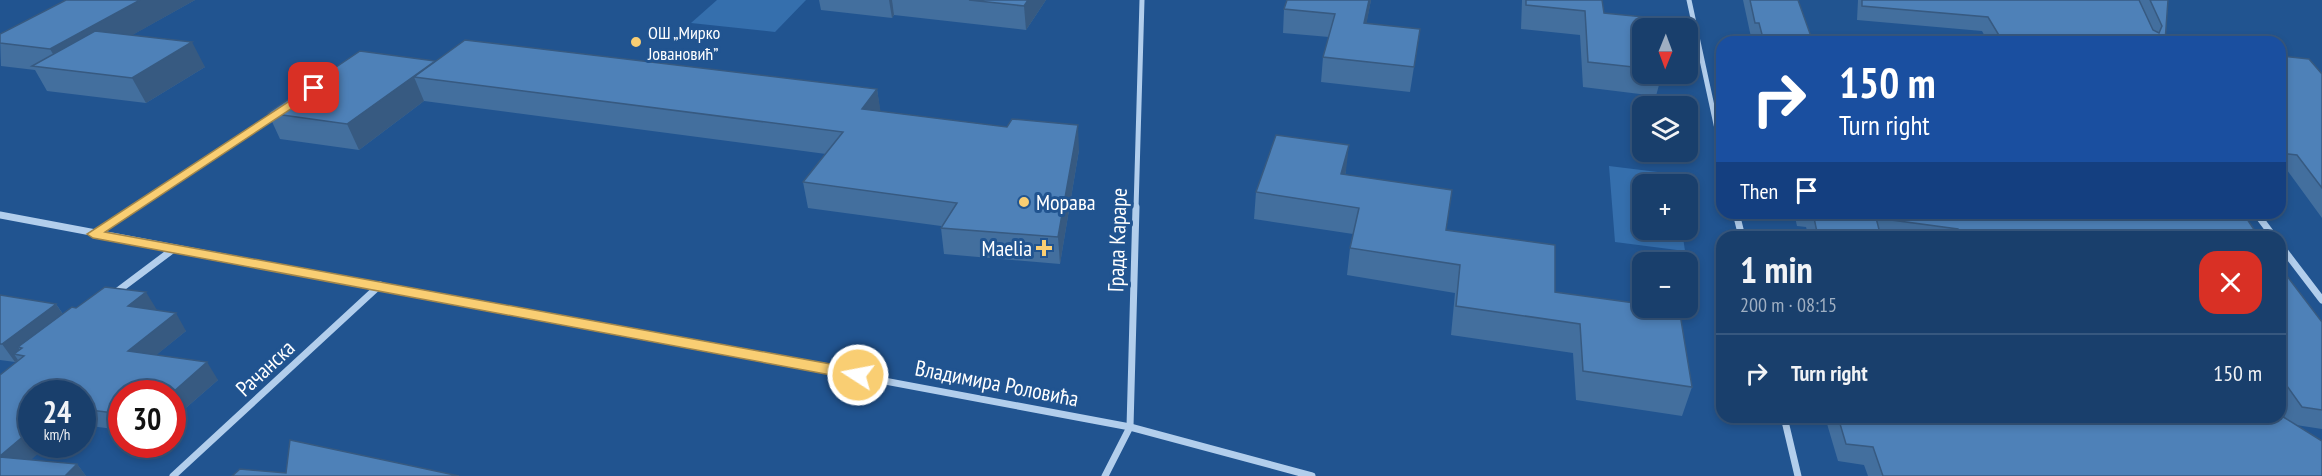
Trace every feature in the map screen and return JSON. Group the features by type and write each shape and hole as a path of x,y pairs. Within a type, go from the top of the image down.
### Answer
{"street":[{"name":"Града Караре","path":"1105,476 1130,427 1142,0"},
{"path":"1689,0 1716,124"},
{"name":"Владимира Роловића","path":"0,215 1130,427 1312,476"},
{"path":"110,297 175,248"},
{"path":"2286,253 2322,300"},
{"name":"Рачанска","path":"173,476 380,285"},
{"path":"1785,423 1798,476"}],"lane":[{"path":"93,234 283,109"}],"shaded area":[{"path":"717,0 806,0 775,32 691,23"},
{"path":"1609,166 1674,174 1632,174 1632,240 1683,240 1685,251 1615,242"}],"building":[{"path":"66,0 140,0 50,49 0,43 0,34"},
{"path":"969,0 1028,0 1024,6"},
{"path":"1287,0 1369,0 1364,23 1420,29 1414,67 1323,57 1335,14 1284,9"},
{"path":"1526,0 1602,0 1604,13 1654,18 1632,18 1632,67 1588,62 1585,11 1526,5"},
{"path":"1750,0 1798,0 1811,36 1762,36 1759,23 1755,23"},
{"path":"1862,0 2139,0 2153,30 2159,33 2162,26 2150,0 2168,0 2165,36 1999,36 1988,17 1862,6"},
{"path":"95,31 192,42 132,78 32,66"},
{"path":"465,40 877,89 862,109 1007,127 1012,119 1078,125 1058,237 941,228 957,203 803,182 843,132 414,77"},
{"path":"360,51 435,61 347,124 268,113"},
{"path":"2286,57 2309,59 2322,74 2322,188 2297,155 2286,154"},
{"path":"1276,135 1349,145 1341,174 1452,190 1446,230 1555,245 1555,292 1632,303 1632,318 1681,318 1692,387 1583,371 1580,324 1456,306 1460,265 1350,248 1359,208 1256,192"},
{"path":"1814,219 1876,219 1879,231 1817,231"},
{"path":"1883,219 2247,219 2255,231 1959,231 1958,229"},
{"path":"2286,275 2322,322 2322,410 2302,407 2286,384"},
{"path":"105,287 146,292 128,306 176,313 128,351 207,362 186,381 108,380 108,412 96,411 96,380 18,380 18,441 0,456 0,375 24,356 14,354 22,348 18,347 72,307 76,308"},
{"path":"0,295 56,304 0,344"},
{"path":"2286,419 2322,441 2322,476 1883,476 1873,447 1846,444 1840,423 2286,423"},
{"path":"290,440 459,476 232,476 240,469 286,473"},
{"path":"0,457 77,464 65,476 0,476"}],"place":[{"name":"ОШ „Мирко Јовановић”","path":"636,42"},
{"name":"Морава","path":"1024,202"},
{"name":"Maelia","path":"1044,248"}],"route":[{"path":"314,88 93,234 858,375"}]}
